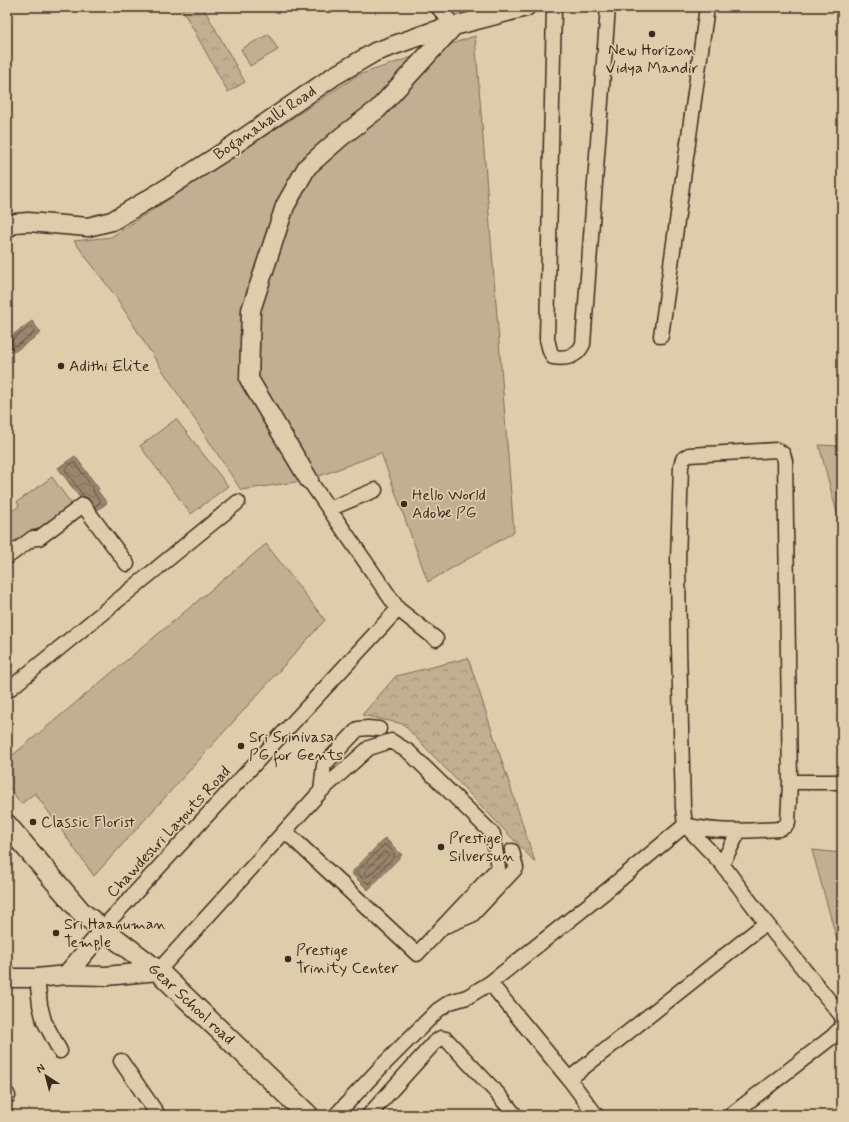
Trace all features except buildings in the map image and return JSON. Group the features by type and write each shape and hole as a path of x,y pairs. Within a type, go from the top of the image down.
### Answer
{"main road":[{"name":"Gear School road","path":"7,825 82,913 158,970 308,1115"}],"street":[{"path":"436,639 398,609 309,480 249,379 251,310 285,206 307,167 378,109 454,26 438,7"},
{"name":"Boganahalli Road","path":"9,222 39,222 88,227 112,221 177,182 334,76 375,52 431,32 526,7"},
{"path":"554,7 547,339 553,357 561,358 572,356 579,352 583,344 608,7"},
{"path":"661,336 707,7"},
{"path":"685,825 705,830 739,831 779,829 785,826 788,822 790,782 785,461 782,454 777,450 689,455 683,459 681,466 678,560 679,648 684,788 683,808 685,825 722,864 766,923 842,1018"},
{"path":"329,509 375,490"},
{"path":"7,691 238,502"},
{"path":"7,557 33,538 39,538 83,505 127,564"},
{"name":"Chawdeshri Layouts Road","path":"104,930 111,919 398,609"},
{"path":"322,791 324,764 358,729 379,729"},
{"path":"7,978 38,978 66,975 106,976 158,970 285,831 322,791 369,748 390,741 409,752 493,834 498,868 417,954 285,831"},
{"path":"790,782 842,782"},
{"path":"336,1115 438,1010 450,1002 467,997 490,983 615,884 685,825"},
{"path":"722,864 739,831"},
{"path":"444,926 472,915 516,868 512,851"},
{"path":"569,1079 766,923"},
{"path":"66,975 104,930"},
{"path":"38,978 40,1005 44,1021 60,1051"},
{"path":"490,983 569,1079 596,1115"},
{"path":"731,1115 835,1035 842,1025"},
{"path":"369,1115 434,1043 441,1038 446,1039 497,1093 515,1115"},
{"path":"121,1061 158,1115"}],"green space":[{"path":"181,7 203,7 245,82 228,92"},
{"path":"269,34 278,50 250,66 241,49"},
{"path":"475,36 514,532 428,582 381,453 309,480 241,490 116,297 74,241 111,237 358,75"},
{"path":"176,419 228,486 191,514 140,446"},
{"path":"819,445 842,446 842,532"},
{"path":"52,477 75,509 12,549 7,542 7,515 19,506 17,502"},
{"path":"266,544 325,620 94,876 35,793 21,804 7,784 7,760"},
{"path":"468,658 535,862 403,724 362,715 396,676"},
{"path":"812,850 842,853 842,958"}],"water":[{"path":"32,321 41,333 14,352 7,343 7,339"},
{"path":"75,456 99,489 97,490 107,503 92,514 58,468"},
{"path":"385,838 402,855 368,890 351,873"}],"place":[{"name":"New Horizon Vidya Mandir","path":"652,34"},
{"name":"Adithi Elite","path":"61,366"},
{"name":"Hello World Adobe PG","path":"404,504"},
{"name":"Sri Srinivasa PG for Gents","path":"241,746"},
{"name":"Classic Florist","path":"33,822"},
{"name":"Prestige Silversun","path":"441,847"},
{"name":"Sri Haanuman Temple","path":"56,933"},
{"name":"Prestige Trinity Center","path":"288,959"}]}
